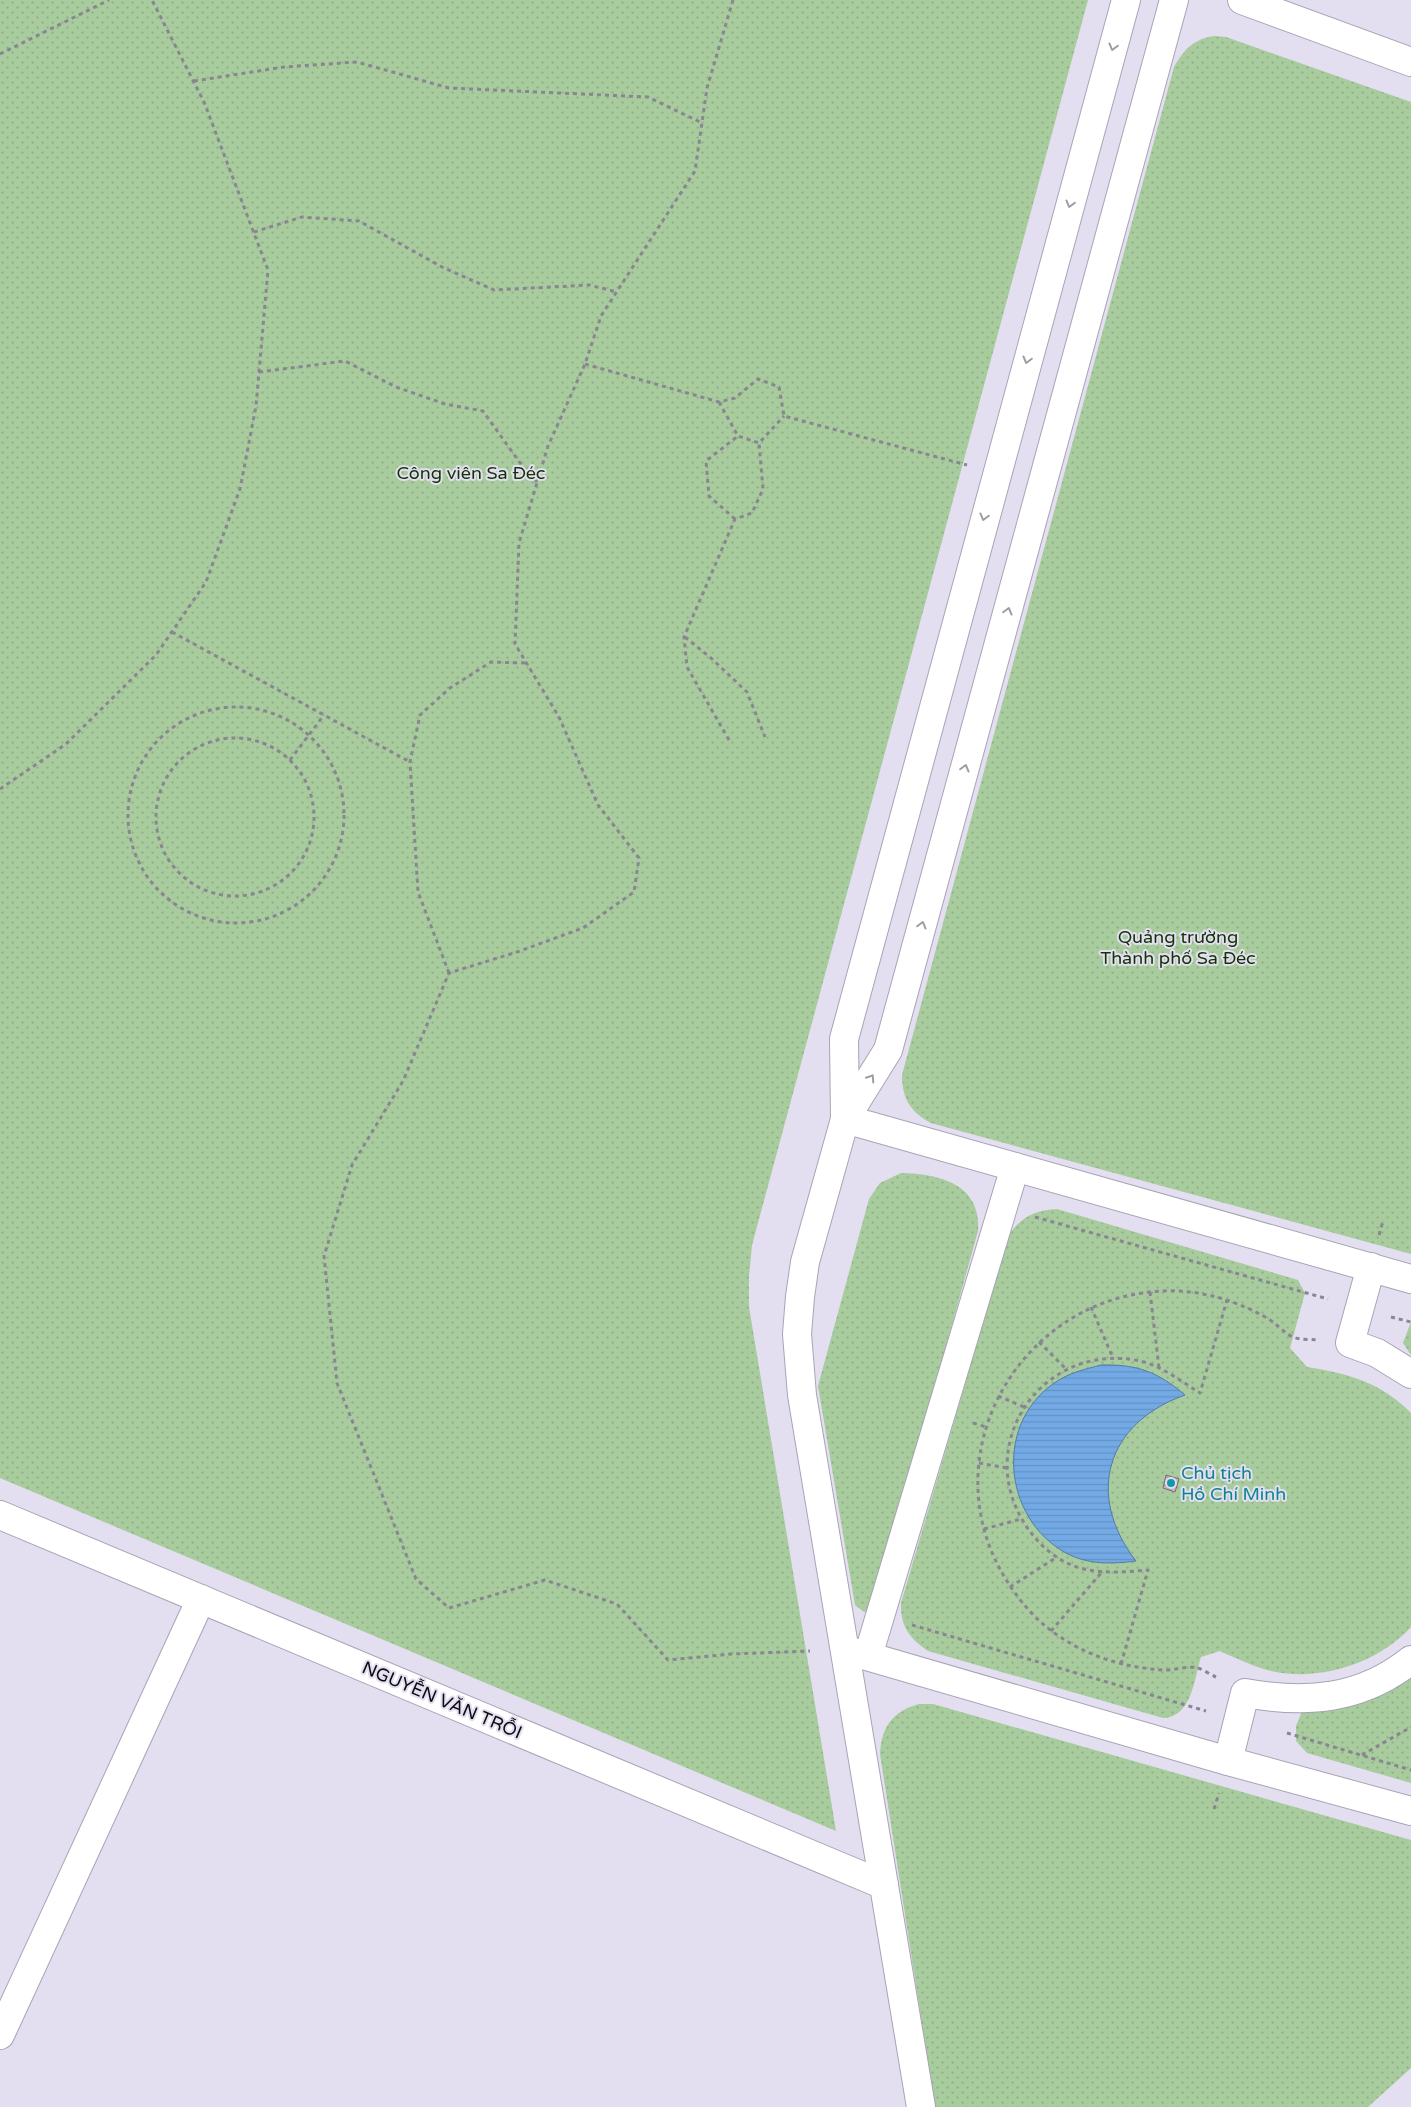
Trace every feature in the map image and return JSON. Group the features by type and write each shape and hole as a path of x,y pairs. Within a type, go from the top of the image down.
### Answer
{"street":[{"path":"921,2107 884,1885 857,1653 802,1395 797,1334 805,1262 844,1119 844,1039 996,473 1126,0"},
{"path":"844,1119 888,1050 1174,0"},
{"path":"1242,0 1411,62"},
{"path":"844,1119 1411,1279"},
{"path":"857,1653 880,1616 1015,1167"},
{"path":"1370,1267 1350,1343 1377,1353 1411,1374"},
{"name":"NGUYỄN VĂN TRỖI","path":"0,1516 884,1885"},
{"path":"0,2035 201,1599"},
{"path":"857,1653 1228,1761 1411,1811"},
{"path":"1228,1761 1246,1693 1310,1700 1341,1694 1371,1685 1399,1670 1411,1660"}],"path":[{"path":"0,54 109,0"},
{"path":"0,790 66,744 156,655 206,582 240,489 256,406 268,270 204,102 152,0"},
{"path":"449,973 517,952 583,928 634,892 640,858 598,805 559,717 515,644 519,543 548,446 585,364 601,316 695,171 706,88 733,0"},
{"path":"194,81 284,66 357,62 449,88 648,97 702,123"},
{"path":"254,232 302,216 359,221 442,267 494,290 589,285 616,292"},
{"path":"259,372 344,361 396,387 445,404 483,411 523,467 537,482"},
{"path":"585,364 718,402 735,398 758,379 779,387 784,416"},
{"path":"718,402 738,436 759,443"},
{"path":"784,416 996,473"},
{"path":"729,740 686,667 684,637 735,520 752,513 763,488 759,443 784,416"},
{"path":"735,520 710,496 706,461 738,436"},
{"path":"172,632 410,762"},
{"path":"684,637 711,658 748,692 764,737"},
{"path":"526,663 491,662 450,688 420,714 410,762 418,892 449,973 403,1081 352,1165 324,1256 337,1383 416,1579 449,1608 544,1580 617,1604 668,1660 731,1654 857,1653"},
{"path":"217,708 255,708 291,720 308,735 316,741 334,768 344,798 344,832 334,862 315,889 289,910 253,922 216,922 181,909 152,884 134,852 127,815 134,778 153,745 182,721 217,708"},
{"path":"290,760 324,715"},
{"path":"245,738 269,746 290,760 306,781 314,808 312,834 303,859 285,879 262,892 235,897 208,893 185,880 168,861 158,838 155,812 161,787 175,765 195,749 219,740 245,738"},
{"path":"1002,1208 1411,1322"},
{"path":"1150,1292 1159,1368"},
{"path":"1246,1693 1198,1668 1166,1670 1134,1668 1103,1660 1074,1646 1051,1631 1025,1606 1010,1587 991,1553 984,1529 977,1490 979,1463 986,1427 998,1396 1013,1371 1039,1342 1058,1326 1091,1307 1115,1298 1150,1292 1186,1292 1210,1295 1240,1304 1268,1319 1294,1338 1350,1343"},
{"path":"1121,1664 1148,1570 1102,1572 1078,1567 1057,1558 1038,1542 1012,1503 1007,1480 1007,1456 1012,1432 1024,1408 1035,1393 1053,1378 1067,1370 1095,1360 1114,1358 1141,1361 1159,1368 1200,1393 1227,1300"},
{"path":"1091,1307 1114,1358"},
{"path":"1039,1342 1067,1370"},
{"path":"998,1396 1024,1408"},
{"path":"979,1463 1007,1468"},
{"path":"984,1529 1021,1519"},
{"path":"1010,1587 1057,1558"},
{"path":"1051,1631 1102,1572"},
{"path":"880,1616 1411,1770"},
{"path":"1361,1755 1411,1728"}],"green space":[{"name":"Công viên Sa Đéc","path":"0,0 1088,0 752,1245 749,1307 836,1831 0,1478"},
{"name":"Quảng trường Thành phố Sa Đéc","path":"1214,36 1226,37 1411,102 1411,1254 931,1123 918,1114 909,1104 902,1083 902,1075 1174,67 1182,55 1195,42"},
{"path":"901,1173 943,1179 965,1192 973,1202 977,1215 978,1231 874,1605 870,1610 864,1612 855,1605 818,1386 869,1199 880,1183"},
{"path":"1057,1209 1298,1280 1305,1293 1290,1348 1307,1367 1336,1372 1363,1381 1388,1394 1411,1413 1411,1627 1398,1639 1369,1658 1335,1670 1317,1673 1274,1672 1220,1651 1201,1657 1194,1686 1186,1704 1173,1716 1163,1718 928,1651 911,1637 902,1619 901,1603 1009,1234 1024,1219 1042,1211"},
{"path":"1411,1322 1411,1355 1403,1343"},
{"path":"1411,1676 1411,1783 1307,1753 1296,1741 1296,1726 1303,1709"},
{"path":"919,1704 933,1704 1411,1840 1411,2068 1368,2107 935,2107 880,1754 883,1736 890,1721 902,1711"}],"water":[{"path":"1101,1365 1126,1366 1146,1371 1166,1380 1185,1395 1158,1407 1137,1423 1121,1442 1112,1464 1108,1487 1111,1511 1120,1536 1136,1561 1118,1563 1092,1562 1066,1553 1045,1537 1029,1517 1018,1493 1014,1468 1015,1443 1023,1419 1038,1397 1059,1380 1079,1371"}],"building":[{"name":"Chủ tịch Hồ Chí Minh","path":"1166,1475 1179,1479 1175,1492 1163,1488"}],"place":[{"name":"Chủ tịch Hồ Chí Minh","path":"1171,1483"}]}
